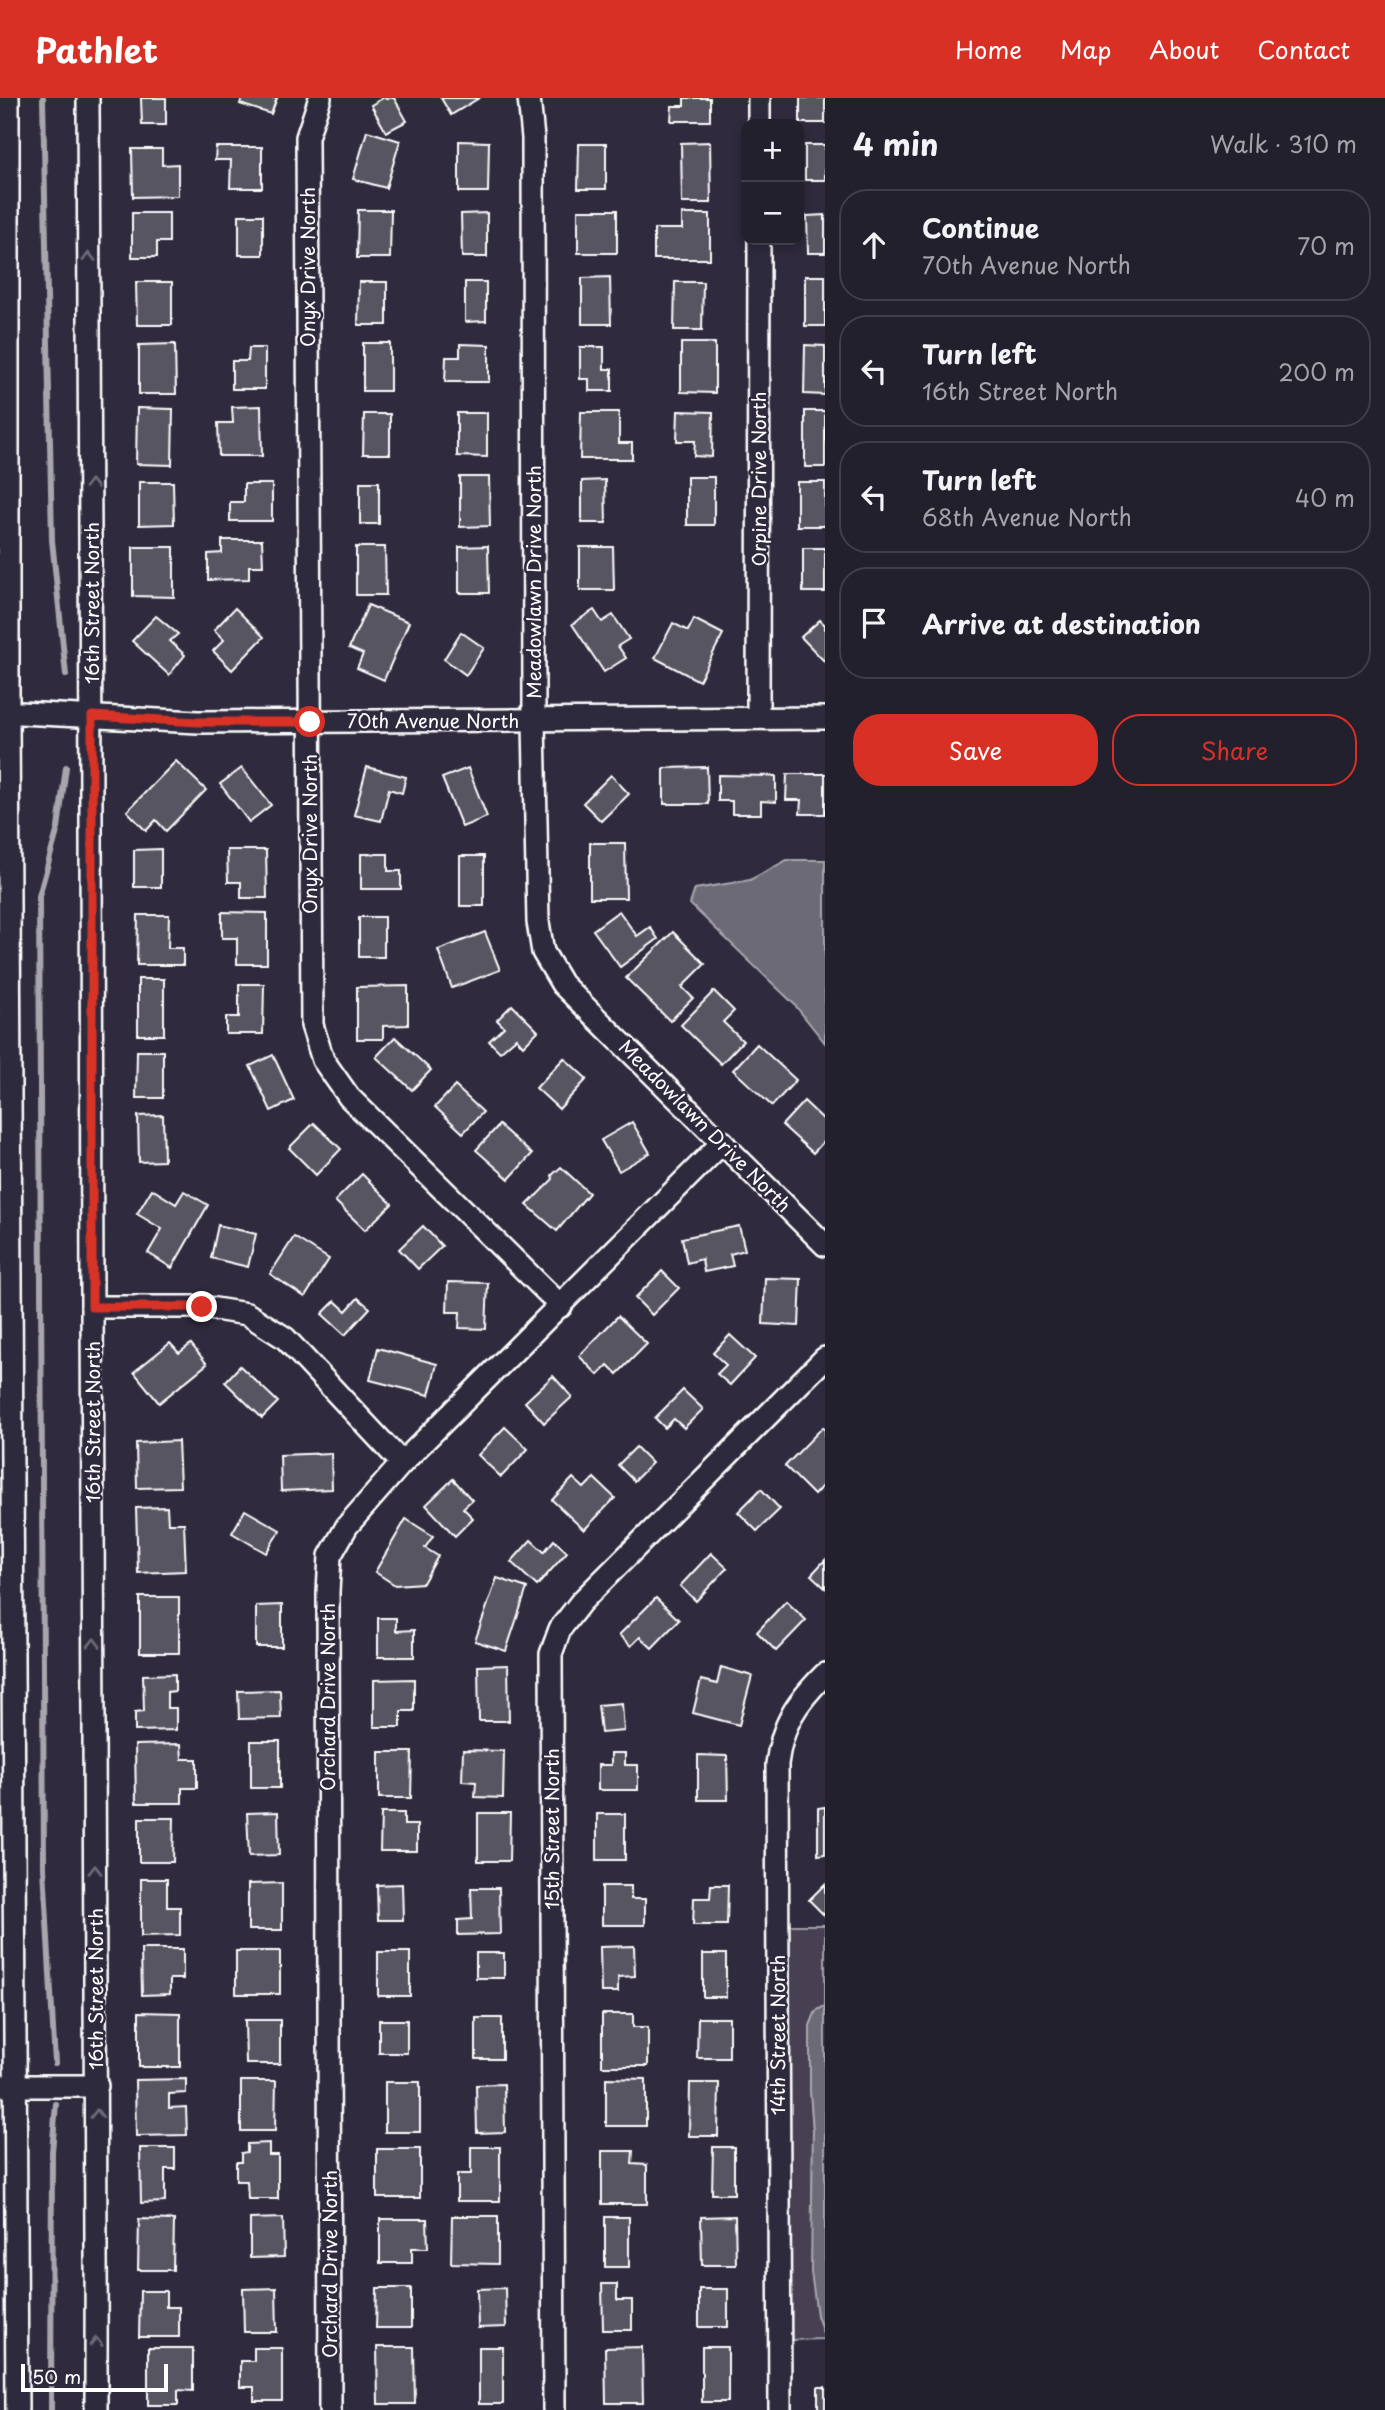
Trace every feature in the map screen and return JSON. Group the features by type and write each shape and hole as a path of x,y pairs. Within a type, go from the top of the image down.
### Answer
{"street":[{"path":"8,98 4,712 8,2086 17,2410"},
{"name":"16th Street North","path":"88,98 97,2086 96,2410"},
{"name":"Onyx Drive North","path":"320,98 307,136 312,1025 323,1060 349,1097 561,1306"},
{"name":"Meadowlawn Drive North","path":"528,98 533,138 534,721 538,922 543,952 562,984 825,1245"},
{"path":"759,98 759,119"},
{"name":"Orpine Drive North","path":"758,718 759,245"},
{"name":"70th Avenue North","path":"4,712 198,722 825,718"},
{"name":"Orchard Drive North","path":"330,2410 330,1556 347,1525 402,1464 723,1142"},
{"path":"92,1307 202,1307 247,1314 285,1338 402,1464"},
{"name":"15th Street North","path":"554,2410 551,1654 560,1629 581,1602 825,1358"},
{"name":"14th Street North","path":"779,2410 777,1764 780,1741 787,1721 798,1704 825,1674"},
{"path":"8,2086 97,2086"}],"shaded area":[{"path":"787,860 825,860 825,1043 794,1004 690,904 695,889 750,880"},
{"path":"788,1925 825,1925 825,2006 816,2011 810,2026 810,2090 817,2315 825,2339 788,2340"},
{"path":"825,2006 825,2337 817,2315 811,2272 813,2130 810,2026 816,2011"}],"building":[{"path":"141,98 166,98 166,125 142,125"},
{"path":"242,98 277,98 271,114 240,104"},
{"path":"383,98 394,98 407,121 386,132 371,105"},
{"path":"441,98 479,98 451,115"},
{"path":"684,98 710,98 710,121 671,121 672,106 684,106"},
{"path":"800,98 825,98 825,123 804,123 804,119 800,119"},
{"path":"367,131 400,141 386,188 353,179"},
{"path":"459,141 489,142 488,192 459,192"},
{"path":"710,142 711,203 682,203 681,143"},
{"path":"579,144 606,144 606,189 578,189"},
{"path":"805,145 825,145 825,180 805,180"},
{"path":"216,147 262,147 262,188 230,188 231,160 215,160"},
{"path":"132,149 162,149 162,165 178,164 178,196 133,197"},
{"path":"358,210 391,210 390,258 357,258"},
{"path":"578,210 617,210 617,253 578,253"},
{"path":"132,213 169,213 169,242 157,242 157,257 132,257"},
{"path":"487,213 487,257 462,257 461,214"},
{"path":"682,214 710,214 710,259 654,259 654,229 682,229"},
{"path":"239,215 263,215 263,255 239,255"},
{"path":"825,215 825,253 808,253 807,216"},
{"path":"805,276 825,276 825,326 805,326"},
{"path":"610,277 611,324 582,324 582,278"},
{"path":"136,282 172,282 172,325 137,325"},
{"path":"359,282 387,282 387,325 358,325"},
{"path":"465,282 486,282 486,321 465,322"},
{"path":"675,282 703,282 702,330 674,330"},
{"path":"363,343 390,343 390,391 363,391"},
{"path":"681,343 715,343 715,393 681,392"},
{"path":"175,344 176,394 139,394 139,345"},
{"path":"460,344 489,345 489,382 445,382 446,357 460,357"},
{"path":"805,345 825,346 825,395 804,394"},
{"path":"580,347 604,347 604,369 612,369 612,391 589,391 589,379 580,379"},
{"path":"249,348 265,348 265,389 232,389 232,361 248,361"},
{"path":"261,406 262,456 219,456 218,423 233,423 232,407"},
{"path":"137,408 173,409 172,465 136,464"},
{"path":"678,411 713,412 712,457 694,456 695,441 677,441"},
{"path":"805,411 825,411 825,467 805,467"},
{"path":"581,412 619,412 619,443 632,443 632,459 580,459"},
{"path":"457,413 487,413 487,457 457,456"},
{"path":"364,414 390,414 390,454 363,454"},
{"path":"460,477 489,477 490,526 460,527"},
{"path":"687,477 714,477 714,525 687,525"},
{"path":"605,480 606,523 582,523 582,481"},
{"path":"139,482 173,482 174,524 139,525"},
{"path":"360,482 379,482 379,524 360,524"},
{"path":"797,482 825,482 825,526 797,526"},
{"path":"244,484 272,484 272,521 230,521 230,502 244,502"},
{"path":"222,540 262,540 263,566 249,566 249,579 208,580 208,554 222,553"},
{"path":"488,546 489,593 459,593 459,547"},
{"path":"133,547 174,547 174,597 133,596"},
{"path":"356,547 385,547 386,595 356,595"},
{"path":"580,547 613,547 614,590 580,590"},
{"path":"803,548 825,548 825,592 803,592"},
{"path":"368,605 409,622 384,680 357,668 363,654 349,648"},
{"path":"235,608 264,637 232,670 213,651 224,640 214,630"},
{"path":"594,610 602,622 613,615 629,639 618,646 626,658 604,672 572,624"},
{"path":"156,616 178,634 170,641 185,655 169,675 132,641"},
{"path":"694,619 723,634 699,681 655,658 673,623 688,631"},
{"path":"820,620 825,625 825,662 801,637"},
{"path":"461,632 484,648 466,675 444,659"},
{"path":"176,761 206,790 166,831 156,820 146,831 127,811"},
{"path":"367,767 406,777 402,793 389,789 381,821 354,815"},
{"path":"707,767 708,804 664,804 664,768"},
{"path":"242,768 271,805 249,822 220,784"},
{"path":"468,768 487,817 462,827 442,778"},
{"path":"787,774 825,774 825,814 800,814 801,800 786,800"},
{"path":"611,775 629,794 601,821 583,803"},
{"path":"718,775 776,776 776,802 761,801 761,814 732,814 732,801 718,801"},
{"path":"590,843 625,843 626,898 590,898"},
{"path":"161,849 161,887 134,887 134,850"},
{"path":"227,850 266,850 267,898 241,898 241,882 228,882"},
{"path":"361,854 388,854 388,871 401,871 401,889 361,889"},
{"path":"460,856 484,856 484,906 460,906"},
{"path":"619,911 637,936 650,927 658,939 620,967 593,930"},
{"path":"222,912 267,913 267,964 237,964 237,938 222,938"},
{"path":"138,915 169,915 168,948 183,948 183,965 137,965"},
{"path":"359,917 384,917 384,957 359,957"},
{"path":"485,932 500,970 452,988 438,950"},
{"path":"673,932 705,964 682,987 693,998 670,1021 626,978"},
{"path":"138,979 164,979 164,1035 138,1035"},
{"path":"239,984 264,984 263,1034 226,1034 226,1017 239,1017"},
{"path":"408,986 408,1025 383,1026 383,1039 357,1039 357,987"},
{"path":"714,991 734,1011 723,1022 743,1041 721,1064 681,1025"},
{"path":"512,1005 538,1031 523,1046 516,1038 500,1052 489,1041 504,1027 497,1020"},
{"path":"395,1037 431,1070 412,1090 376,1057"},
{"path":"757,1044 796,1080 772,1106 733,1070"},
{"path":"137,1051 163,1051 163,1098 136,1098"},
{"path":"273,1055 294,1100 271,1111 250,1066"},
{"path":"564,1058 587,1079 559,1109 536,1088"},
{"path":"455,1086 483,1112 463,1133 435,1107"},
{"path":"804,1101 825,1121 825,1140 813,1153 782,1125"},
{"path":"163,1115 164,1161 139,1162 138,1116"},
{"path":"632,1122 650,1153 619,1171 601,1140"},
{"path":"314,1123 341,1149 316,1175 289,1148"},
{"path":"499,1125 532,1154 509,1179 476,1150"},
{"path":"561,1167 589,1193 557,1231 527,1205"},
{"path":"362,1174 392,1204 365,1230 335,1201"},
{"path":"152,1189 176,1204 184,1191 208,1205 172,1268 148,1253 162,1229 137,1214"},
{"path":"218,1225 256,1234 248,1267 211,1258"},
{"path":"423,1226 442,1246 418,1269 399,1249"},
{"path":"739,1226 745,1250 730,1254 733,1266 704,1272 702,1259 687,1263 682,1238"},
{"path":"294,1237 329,1259 305,1297 270,1274"},
{"path":"662,1271 679,1288 652,1315 635,1298"},
{"path":"765,1278 801,1279 799,1326 763,1324"},
{"path":"448,1282 488,1283 486,1329 459,1328 460,1312 447,1312"},
{"path":"358,1298 370,1308 345,1335 322,1314 335,1301 346,1311"},
{"path":"618,1316 647,1344 617,1374 608,1365 598,1375 579,1356"},
{"path":"730,1335 755,1358 730,1385 717,1374 726,1365 713,1353"},
{"path":"170,1343 179,1353 191,1344 207,1364 159,1403 134,1372"},
{"path":"378,1348 437,1364 429,1395 370,1380"},
{"path":"240,1366 278,1402 262,1418 225,1382"},
{"path":"553,1376 572,1397 544,1423 525,1402"},
{"path":"683,1390 703,1409 684,1428 674,1419 665,1428 655,1418"},
{"path":"505,1427 528,1449 501,1477 478,1455"},
{"path":"823,1427 825,1483 814,1495 785,1466"},
{"path":"178,1441 180,1487 137,1488 136,1443"},
{"path":"636,1447 652,1463 634,1481 618,1465"},
{"path":"331,1453 332,1489 281,1491 280,1455"},
{"path":"573,1478 584,1488 594,1478 615,1498 584,1530 552,1500"},
{"path":"453,1479 472,1500 463,1508 473,1518 455,1536 426,1505"},
{"path":"761,1489 780,1509 757,1531 738,1512"},
{"path":"167,1507 168,1523 184,1523 186,1571 138,1573 136,1508"},
{"path":"245,1510 280,1530 266,1553 232,1533"},
{"path":"406,1519 433,1536 425,1548 438,1556 423,1583 395,1585 375,1572"},
{"path":"531,1540 544,1552 554,1540 567,1552 537,1586 511,1562"},
{"path":"711,1553 727,1568 696,1601 680,1586"},
{"path":"825,1560 825,1588 811,1575"},
{"path":"497,1578 527,1588 506,1651 475,1641"},
{"path":"140,1597 179,1597 179,1653 140,1653"},
{"path":"656,1598 679,1620 652,1648 640,1637 631,1646 619,1635"},
{"path":"786,1601 806,1620 776,1651 757,1632"},
{"path":"282,1605 282,1647 256,1647 256,1606"},
{"path":"378,1618 396,1618 396,1631 414,1630 414,1657 378,1657"},
{"path":"508,1665 509,1721 479,1721 478,1666"},
{"path":"721,1667 752,1676 739,1725 693,1713 701,1680 717,1684"},
{"path":"175,1674 175,1691 167,1692 167,1708 176,1708 176,1730 135,1731 135,1712 144,1711 143,1675"},
{"path":"414,1679 414,1711 401,1711 401,1727 374,1727 374,1680"},
{"path":"280,1690 281,1718 239,1719 238,1691"},
{"path":"622,1703 624,1731 601,1733 598,1705"},
{"path":"251,1741 280,1741 280,1788 251,1788"},
{"path":"181,1744 182,1759 197,1759 197,1788 182,1788 182,1803 136,1803 135,1745"},
{"path":"463,1750 504,1751 503,1798 475,1797 476,1782 462,1781"},
{"path":"379,1752 412,1752 411,1798 379,1798"},
{"path":"611,1753 625,1753 625,1765 638,1765 638,1790 598,1790 598,1765 611,1765"},
{"path":"698,1755 727,1756 728,1800 698,1800"},
{"path":"825,1807 825,1854 818,1855 818,1808"},
{"path":"278,1812 279,1855 249,1856 247,1813"},
{"path":"381,1813 404,1813 404,1825 417,1825 417,1851 380,1851"},
{"path":"478,1813 510,1813 509,1861 478,1861"},
{"path":"597,1814 625,1814 625,1860 597,1860"},
{"path":"139,1818 174,1818 173,1862 139,1862"},
{"path":"141,1879 167,1879 167,1907 180,1907 180,1935 141,1936"},
{"path":"282,1883 282,1930 248,1930 248,1884"},
{"path":"402,1884 403,1920 378,1920 377,1885"},
{"path":"825,1884 825,1916 809,1900"},
{"path":"711,1885 728,1885 727,1925 693,1925 694,1898 710,1898"},
{"path":"602,1886 631,1886 631,1899 645,1899 645,1925 602,1925"},
{"path":"471,1888 499,1888 500,1934 458,1935 458,1920 472,1919"},
{"path":"634,1946 635,1976 618,1977 618,1992 601,1992 600,1947"},
{"path":"141,1949 183,1949 183,1979 170,1979 170,1994 142,1995"},
{"path":"236,1951 280,1951 280,1994 236,1994"},
{"path":"378,1952 410,1952 410,1996 378,1996"},
{"path":"476,1953 504,1953 504,1978 476,1978"},
{"path":"703,1954 726,1954 726,1997 703,1997"},
{"path":"139,2012 180,2013 180,2067 139,2067"},
{"path":"602,2014 633,2014 633,2027 648,2027 648,2066 602,2066"},
{"path":"476,2018 502,2018 502,2059 476,2059"},
{"path":"698,2018 729,2018 729,2058 697,2058"},
{"path":"245,2020 280,2020 280,2064 246,2064"},
{"path":"379,2020 407,2020 407,2053 379,2053"},
{"path":"606,2078 646,2079 646,2126 606,2126"},
{"path":"186,2079 186,2093 169,2094 169,2108 186,2107 187,2135 136,2136 135,2080"},
{"path":"241,2081 276,2081 275,2131 241,2131"},
{"path":"385,2082 420,2082 420,2132 385,2132"},
{"path":"690,2083 719,2083 718,2136 689,2136"},
{"path":"504,2084 505,2132 477,2133 476,2085"},
{"path":"269,2143 269,2155 278,2155 278,2199 248,2199 247,2181 236,2181 236,2162 241,2162 241,2153 247,2152 247,2144"},
{"path":"471,2147 500,2147 500,2201 457,2201 457,2174 471,2174"},
{"path":"713,2147 734,2147 734,2194 712,2194"},
{"path":"140,2148 175,2148 175,2169 165,2169 165,2202 141,2203"},
{"path":"377,2149 420,2149 420,2198 377,2198"},
{"path":"602,2151 633,2151 632,2164 647,2165 647,2204 602,2204"},
{"path":"452,2216 498,2216 498,2264 451,2263"},
{"path":"735,2216 736,2265 702,2265 701,2217"},
{"path":"605,2217 629,2217 629,2267 605,2267"},
{"path":"283,2218 284,2257 250,2258 250,2219"},
{"path":"139,2219 174,2220 173,2270 138,2270"},
{"path":"380,2219 427,2219 428,2248 412,2248 412,2263 380,2263"},
{"path":"602,2284 617,2284 617,2300 632,2300 632,2330 603,2330"},
{"path":"276,2288 277,2332 244,2332 243,2289"},
{"path":"377,2288 411,2288 411,2328 376,2328"},
{"path":"505,2288 506,2327 478,2328 477,2289"},
{"path":"699,2289 728,2289 728,2327 699,2327"},
{"path":"140,2291 166,2291 166,2307 179,2307 179,2337 139,2337"},
{"path":"377,2347 414,2347 415,2404 378,2404"},
{"path":"479,2347 503,2347 503,2404 479,2404"},
{"path":"642,2347 643,2403 606,2403 605,2348"},
{"path":"702,2347 728,2347 728,2402 702,2402"},
{"path":"148,2348 193,2348 193,2391 178,2390 178,2405 148,2405"},
{"path":"254,2348 282,2348 282,2401 254,2401 254,2387 240,2387 240,2361 254,2361"},
{"path":"818,2387 825,2387 825,2410 818,2410"}],"waterway":[{"path":"43,98 52,540 66,675"},
{"path":"55,2063 44,1868 39,896 58,828 66,767"},
{"path":"51,2410 52,2152 56,2104"}],"route":[{"path":"202,1307 92,1307 92,716 198,722 310,722"}]}
